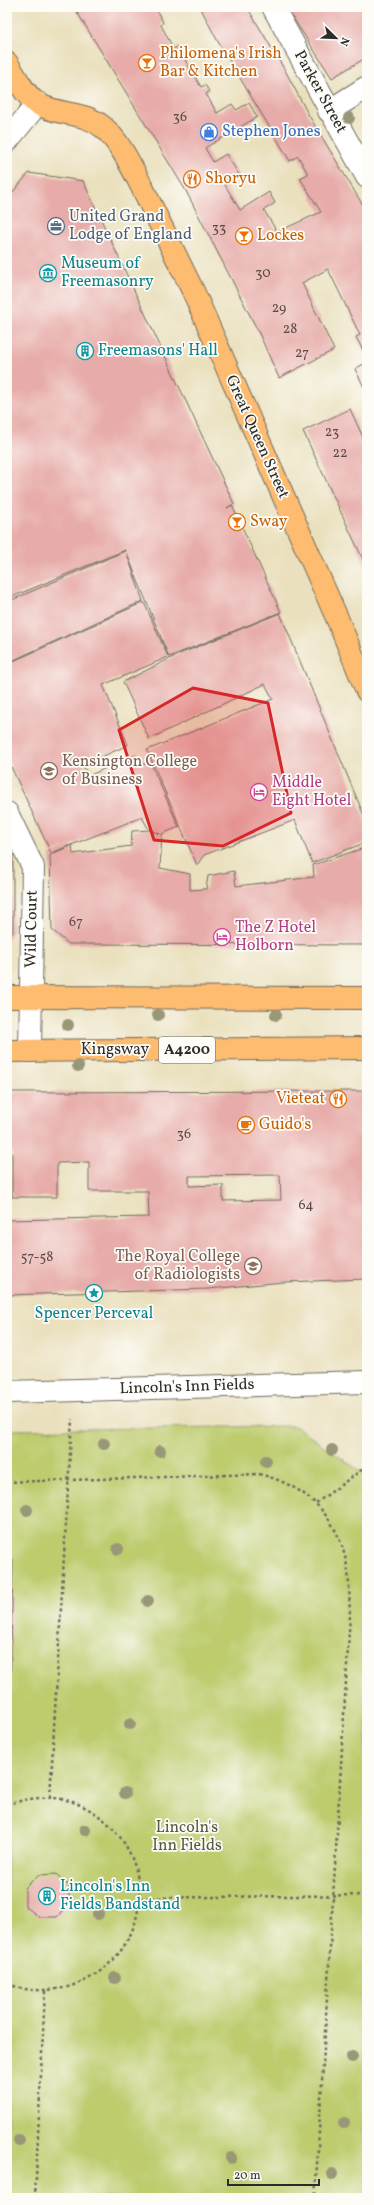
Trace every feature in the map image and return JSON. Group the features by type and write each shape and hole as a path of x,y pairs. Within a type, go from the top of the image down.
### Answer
{"main road":[{"name":"Great Queen Street","path":"7,63 28,96 38,104 48,108 85,116 96,122 105,128 126,157 172,245 362,664 367,691"},
{"path":"7,997 367,998"},
{"name":"Kingsway","path":"7,1051 367,1048"}],"street":[{"name":"Parker Street","path":"273,7 329,111 367,177"},
{"path":"329,111 367,87"},
{"path":"7,142 38,104"},
{"name":"Wild Court","path":"7,813 33,867 30,1051"},
{"name":"Lincoln's Inn Fields","path":"7,1392 367,1382"}],"path":[{"path":"50,1798 72,1419"},
{"path":"316,1503 367,1466"},
{"path":"7,1482 68,1482 259,1474 290,1484 316,1503 333,1526 341,1543 347,1566 350,1615 315,2198"},
{"path":"7,1805 25,1799 50,1798 78,1804 102,1818 124,1840 136,1867 140,1898 135,1925 122,1950 104,1970 76,1985 45,1991 14,1986 7,1983"},
{"path":"140,1898 367,1895"},
{"path":"35,2198 45,1991"}],"highlighted area":[{"path":"193,688 268,703 291,813 223,846 154,840 119,730"}],"green space":[{"name":"Lincoln's Inn Fields","path":"295,1426 367,1476 367,2198 7,2198 7,1430"}],"building":[{"path":"74,7 155,7 163,22 161,25 174,50 177,46 201,87 205,85 209,91 206,94 217,113 232,104 236,110 249,103 257,117 205,148 213,162 226,154 240,176 225,185 240,210 269,192 275,203 264,210 277,232 321,212 300,178 308,174 298,156 290,161 217,40 200,7 247,7 286,72 308,114 367,212 367,358 356,337 360,335 328,269 302,283 334,350 279,378 258,331 186,191"},
{"path":"286,7 367,7 367,57 332,78"},
{"name":"Freemasons' Hall","path":"29,173 83,181 234,504 232,505 281,612 169,657 127,554 143,601 7,663 7,602 125,551 7,599 7,199"},
{"path":"367,362 367,393 355,369"},
{"path":"350,409 367,446 367,568 303,431"},
{"path":"144,602 168,657 103,685 128,745 83,765 88,776 136,755 142,765 150,762 179,827 162,834 160,868 190,874 190,890 206,889 208,876 234,871 236,886 314,877 313,865 367,847 367,945 69,944 52,930 50,855 72,845 73,854 131,846 132,831 150,830 160,834 148,828 142,817 51,853 7,758 7,664"},
{"name":"Middle Eight Hotel","path":"280,613 367,823 367,842 312,863 295,820 204,855 197,865 147,750 273,699 265,684 149,739 123,682 177,655"},
{"path":"7,829 13,841 13,932 7,940"},
{"path":"367,1091 367,1279 284,1282 208,1289 7,1295 7,1220 149,1217 148,1191 89,1191 89,1162 57,1163 57,1197 12,1197 12,1153 7,1153 7,1092","holes":["280,1175 281,1200 223,1201 223,1185 189,1186 189,1176"]},
{"path":"7,1559 13,1559 10,1697 7,1697"},
{"name":"Lincoln's Inn Fields Bandstand","path":"56,1874 69,1886 69,1904 57,1917 39,1917 25,1906 25,1888 38,1875"}],"place":[{"name":"Philomena's Irish Bar & Kitchen","path":"147,63"},
{"name":"Stephen Jones","path":"209,132"},
{"name":"Shoryu","path":"192,179"},
{"name":"United Grand Lodge of England","path":"56,226"},
{"name":"Lockes","path":"244,236"},
{"name":"Museum of Freemasonry","path":"48,273"},
{"name":"Freemasons' Hall","path":"85,351"},
{"name":"Sway","path":"237,522"},
{"name":"Kensington College of Business","path":"49,771"},
{"name":"Middle Eight Hotel","path":"259,792"},
{"name":"The Z Hotel Holborn","path":"222,937"},
{"name":"Vieteat","path":"338,1099"},
{"name":"Guido's","path":"246,1125"},
{"name":"The Royal College of Radiologists","path":"253,1266"},
{"name":"Spencer Perceval","path":"94,1293"},
{"name":"Lincoln's Inn Fields Bandstand","path":"47,1896"}]}
